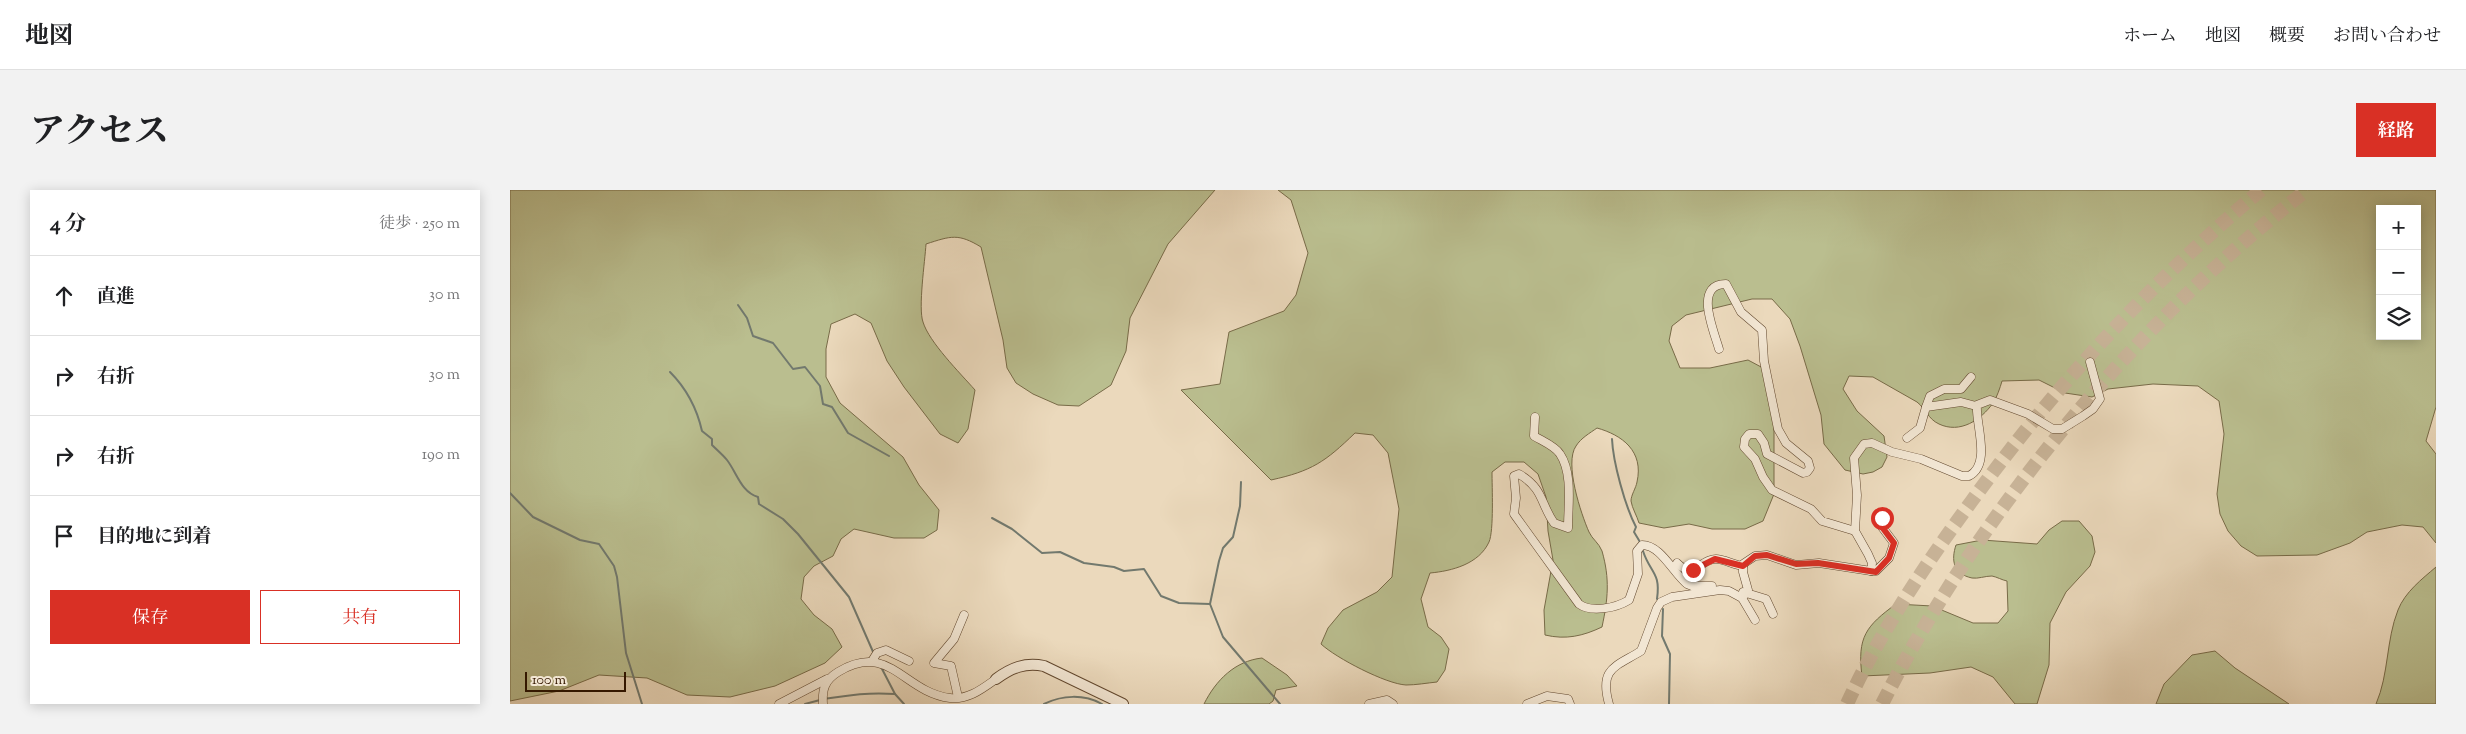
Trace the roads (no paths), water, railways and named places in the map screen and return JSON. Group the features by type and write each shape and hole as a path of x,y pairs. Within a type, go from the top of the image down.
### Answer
{"street":[{"path":"1719,349 1708,312 1708,293 1711,288 1718,284 1726,284 1741,312 1762,330 1764,361 1778,429 1786,443 1808,461 1810,468 1807,472 1802,473 1770,457 1758,434 1749,434 1745,439 1744,447 1755,459 1763,477 1772,490 1811,509 1822,521 1855,531"},
{"path":"1976,406 1984,400 1990,400 2028,414 2053,430 2062,429 2093,409 2100,399 2090,362"},
{"path":"1907,438 1920,428 1930,396 1944,389 1961,389 1971,377"},
{"path":"1926,407 1961,402 1976,406"},
{"path":"1871,571 1872,564 1868,554 1855,531 1857,495 1854,458 1860,448 1864,444 1872,443 1900,455 1921,459 1962,476 1969,476 1976,469 1979,458 1981,430 1976,406"},
{"path":"1535,417 1534,436 1560,453 1564,461 1568,487 1568,528 1554,523 1543,497 1527,479 1519,474 1514,476 1516,498 1514,514 1579,604 1587,610 1593,610 1629,600 1638,574 1636,551 1642,545 1651,546 1687,584 1701,587 1730,587 1744,595 1755,620"},
{"path":"1743,566 1755,556 1767,555 1796,564 1818,563 1876,572 1885,564 1894,543 1882,527 1884,515"},
{"path":"1677,563 1684,570 1689,570 1715,559 1743,566"},
{"path":"1743,566 1748,590 1744,595"},
{"path":"1609,704 1605,684 1607,676 1614,666 1641,651 1661,602 1672,597 1710,591 1729,591 1766,600 1773,614"},
{"path":"958,698 951,666 934,663 954,639 964,616"},
{"path":"779,704 853,664 874,658 891,650 909,661"},
{"path":"874,658 932,694 958,698 971,694 1005,672 1023,665 1034,664 1044,666 1123,704"},
{"path":"822,704 822,693 828,679"},
{"path":"1527,704 1547,696 1560,701 1568,699 1570,704"},
{"path":"1369,704 1387,700 1393,704"}],"waterway":[{"path":"738,305 747,318 753,336 773,343 793,369 805,367 820,386 823,404 832,407 848,433 889,456"},
{"path":"670,372 690,399 702,431 712,439 712,445 727,460 743,487 752,495 758,497 759,504 783,519 798,534 849,597 874,654"},
{"path":"1612,439 1620,484 1636,527 1634,532 1640,542"},
{"path":"1241,482 1240,506 1233,537 1223,548 1210,604 1223,637 1280,704"},
{"path":"510,493 533,517 580,540 599,544 614,566 626,653 642,704"},
{"path":"992,518 1012,529 1042,553 1060,552 1084,563 1114,567 1124,571 1144,569 1161,596 1179,603 1210,604"},
{"path":"1643,551 1656,578 1657,599"},
{"path":"1663,609 1662,636 1670,654 1669,704"},
{"path":"881,667 895,694"},
{"path":"824,699 886,693 895,694 904,704"},
{"path":"1044,704 1066,697 1080,697 1102,704"},
{"path":"805,704 820,700"}],"tunnel":[{"path":"1847,704 1874,651 1920,575 1971,502 2036,417 2106,337 2143,299 2181,261 2261,190"},
{"path":"1882,704 1921,632 1965,561 2014,492 2067,424 2123,360 2183,299 2244,242 2307,190"}]}
